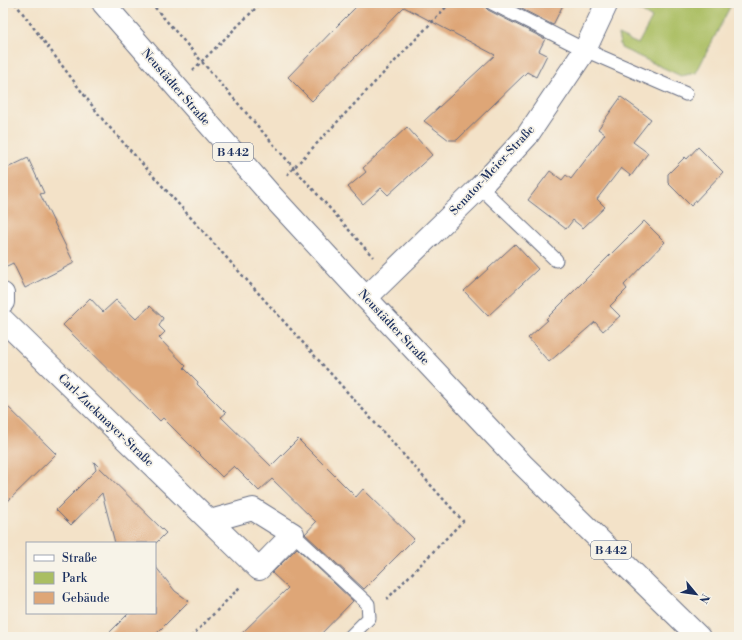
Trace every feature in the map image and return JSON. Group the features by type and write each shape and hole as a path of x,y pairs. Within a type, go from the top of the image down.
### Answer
{"street":[{"name":"Neustädter Straße","path":"103,3 270,194 522,464 699,637"},
{"name":"Senator-Meier-Straße","path":"366,298 480,187 526,136 585,50 607,3"},
{"path":"3,294 3,302"},
{"name":"Carl-Zuckmayer-Straße","path":"3,320 259,569"},
{"path":"210,521 253,509 293,534 259,569"}],"lane":[{"path":"492,3 585,50 686,94"},
{"path":"480,187 556,260"},
{"path":"293,534 368,604 369,618 350,637"}],"path":[{"path":"15,3 103,120 463,521 369,618"},
{"path":"151,3 201,62 389,275"},
{"path":"176,87 261,3"},
{"path":"270,194 450,3"},
{"path":"191,637 259,569"}],"green space":[{"path":"634,3 732,3 696,73 681,76 621,48 618,35 638,44 652,18 633,6"}],"building":[{"path":"360,3 484,3 488,10 545,39 539,51 547,55 536,77 527,72 457,140 449,140 424,121 495,55 404,7 312,101 288,77"},
{"path":"510,3 564,3 553,25"},
{"path":"621,97 651,119 633,142 648,153 631,176 621,168 597,199 605,207 583,228 573,220 566,229 528,200 550,171 562,180 566,175 571,179 605,134 598,129"},
{"path":"407,127 432,155 388,195 381,188 363,204 348,187 366,172 363,168"},
{"path":"698,147 723,172 691,206 668,183 668,174 685,157 687,159"},
{"path":"28,158 44,193 40,194 74,263 25,288 13,263 3,268 3,170"},
{"path":"644,221 665,242 624,285 627,289 610,306 620,316 603,331 595,322 549,362 528,338 548,320 546,319"},
{"path":"515,244 538,269 488,316 464,291"},
{"path":"90,298 103,312 116,300 136,319 150,306 163,318 159,326 165,332 159,338 186,366 184,368 198,382 197,384 226,413 221,417 271,466 298,439 356,497 363,489 414,539 364,589 305,534 316,522 272,479 259,491 234,466 222,477 163,418 160,421 63,325"},
{"path":"3,402 56,454 3,506"},
{"path":"94,462 166,533 156,543 115,542 102,493 71,525 56,510 96,470"},
{"path":"297,548 353,601 318,637 238,637 288,588 272,573"},
{"path":"156,567 175,591 189,601 153,637 105,637 128,614 156,614"}]}
